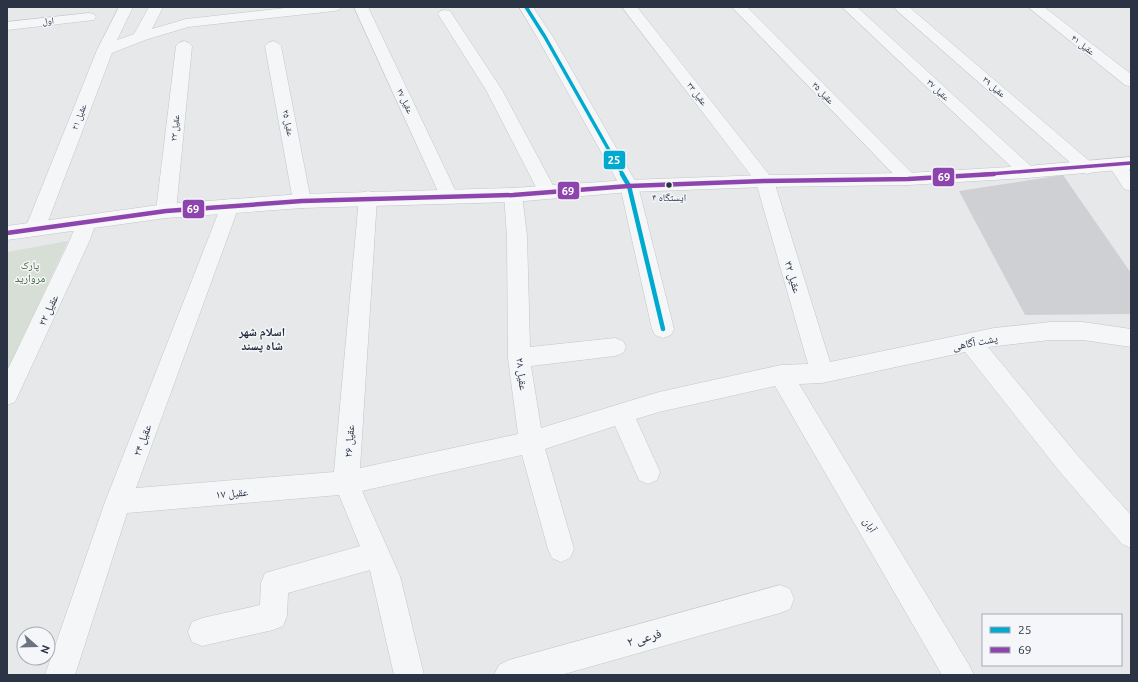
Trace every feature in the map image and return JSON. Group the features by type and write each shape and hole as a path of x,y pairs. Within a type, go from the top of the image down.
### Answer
{"main road":[{"path":"7,233 166,211 302,201 513,195 547,191 629,186 908,180 1087,168 1124,164"}],"street":[{"name":"عقیل ۲۱","path":"35,229 105,50 126,7"},
{"path":"140,37 156,7"},
{"path":"186,23 192,7"},
{"name":"عقیل ۲۷","path":"362,7 449,196"},
{"path":"526,7 545,37 629,186 663,328"},
{"name":"عقیل ۳۳","path":"629,7 765,182"},
{"name":"عقیل ۳۵","path":"739,7 908,180"},
{"name":"عقیل ۳۷","path":"849,7 1027,172"},
{"name":"عقیل ۳۹","path":"900,7 1087,168"},
{"name":"عقیل ۴۱","path":"1035,7 1131,82"},
{"path":"105,50 140,37 186,23 326,8"},
{"path":"445,14 494,90 547,191"},
{"name":"اول","path":"7,26 89,17"},
{"name":"عقیل ۲۳","path":"166,211 184,46"},
{"name":"عقیل ۲۵","path":"273,46 302,201"},
{"path":"1124,164 1131,184"},
{"name":"عقیل ۳۲","path":"765,182 822,373"},
{"name":"۲۸ عقیل","path":"513,195 517,236 519,358 531,442 561,549"},
{"name":"عقیل ۲۶","path":"368,198 346,483 386,576 409,675"},
{"name":"عقیل ۲۴","path":"60,675 118,502 230,206"},
{"name":"عقیل ۲۲","path":"7,395 79,242 86,223"},
{"name":"پشت آگاهی","path":"622,414 659,402 781,375 822,373 994,337 1050,331 1082,331 1131,338"},
{"path":"971,342 1069,464 1131,535"},
{"path":"519,358 615,347"},
{"name":"آبان","path":"781,375 959,675"},
{"path":"622,414 648,472"},
{"name":"عقیل ۱۷","path":"118,502 346,483 531,442 622,414"},
{"path":"202,632 274,616 275,583 378,555"},
{"name":"فرعی ۲","path":"509,675 780,600"}],"green space":[{"name":"پارک مروارید","path":"68,241 7,371 7,252"}],"building":[{"path":"1063,175 1131,273 1131,314 1025,315 959,191"}],"transit line":[{"name":"25","path":"526,7 545,37 629,186 663,329"},
{"name":"69","path":"7,233 166,211 302,201 513,195 629,186 765,181 908,179 1027,172 1131,163"}],"place":[{"name":"ایستگاه ۴","path":"669,185"}],"district":[{"name":"اسلام شهر شاه پسند","path":"262,338"}]}
